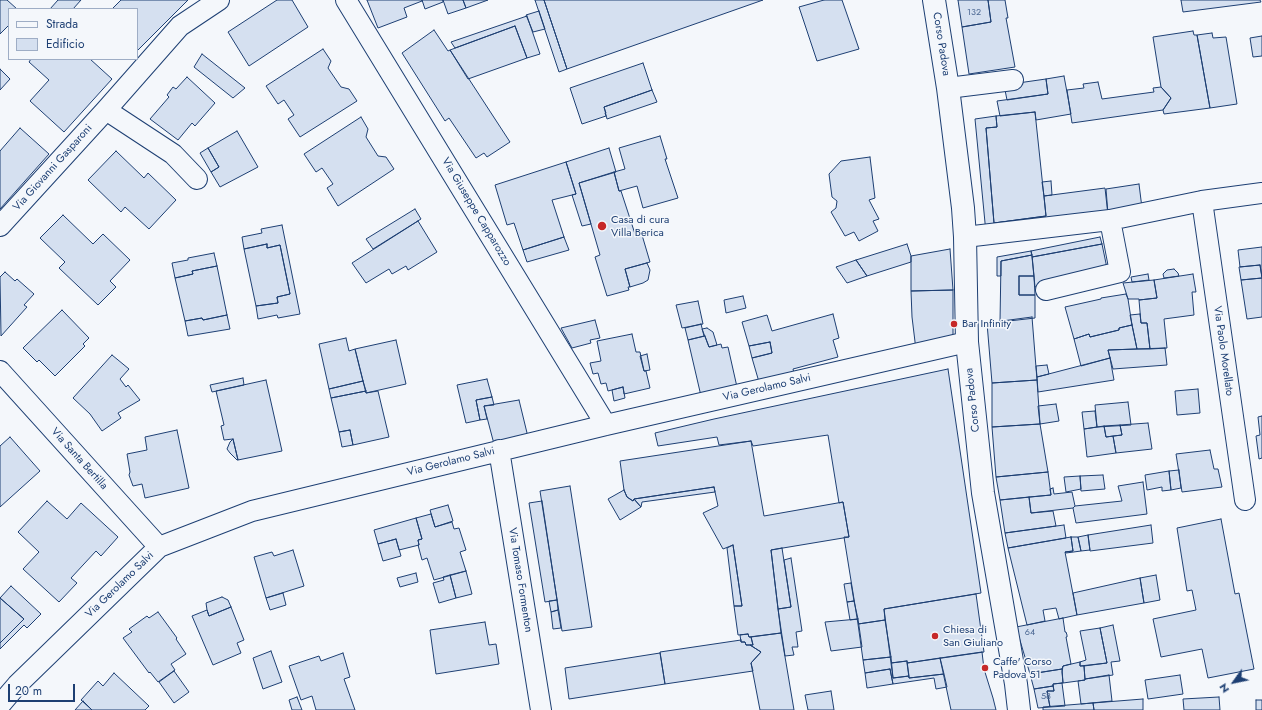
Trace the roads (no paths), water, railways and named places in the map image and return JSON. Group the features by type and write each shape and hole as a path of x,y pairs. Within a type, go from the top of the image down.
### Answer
{"street":[{"name":"Via Giovanni Gasparoni","path":"0,226 180,26 219,0"},
{"name":"Via Giuseppe Capparozzo","path":"346,0 606,425"},
{"name":"Corso Padova","path":"934,0 948,88 963,208 967,342 983,493 1016,684 1019,710"},
{"name":"Corso Padova","path":"948,88 1013,80"},
{"path":"106,110 173,154 198,179"},
{"path":"965,237 1110,220 1202,201 1262,193"},
{"name":"Via Paolo Morellato","path":"1202,201 1245,500"},
{"path":"1046,290 1120,272 1110,220"},
{"name":"Via Gerolamo Salvi","path":"0,705 17,685 159,547 252,511 499,450 967,342"},
{"name":"Via Santa Bertilla","path":"0,371 159,547"},
{"name":"Via Tomaso Formenton","path":"499,450 542,710"}],"place":[{"name":"Casa di cura Villa Berica","path":"602,226"},
{"name":"Bar Infinity","path":"954,324"},
{"name":"Chiesa di San Giuliano","path":"935,636"},
{"name":"Caffe' Corso Padova 51","path":"985,668"}]}
